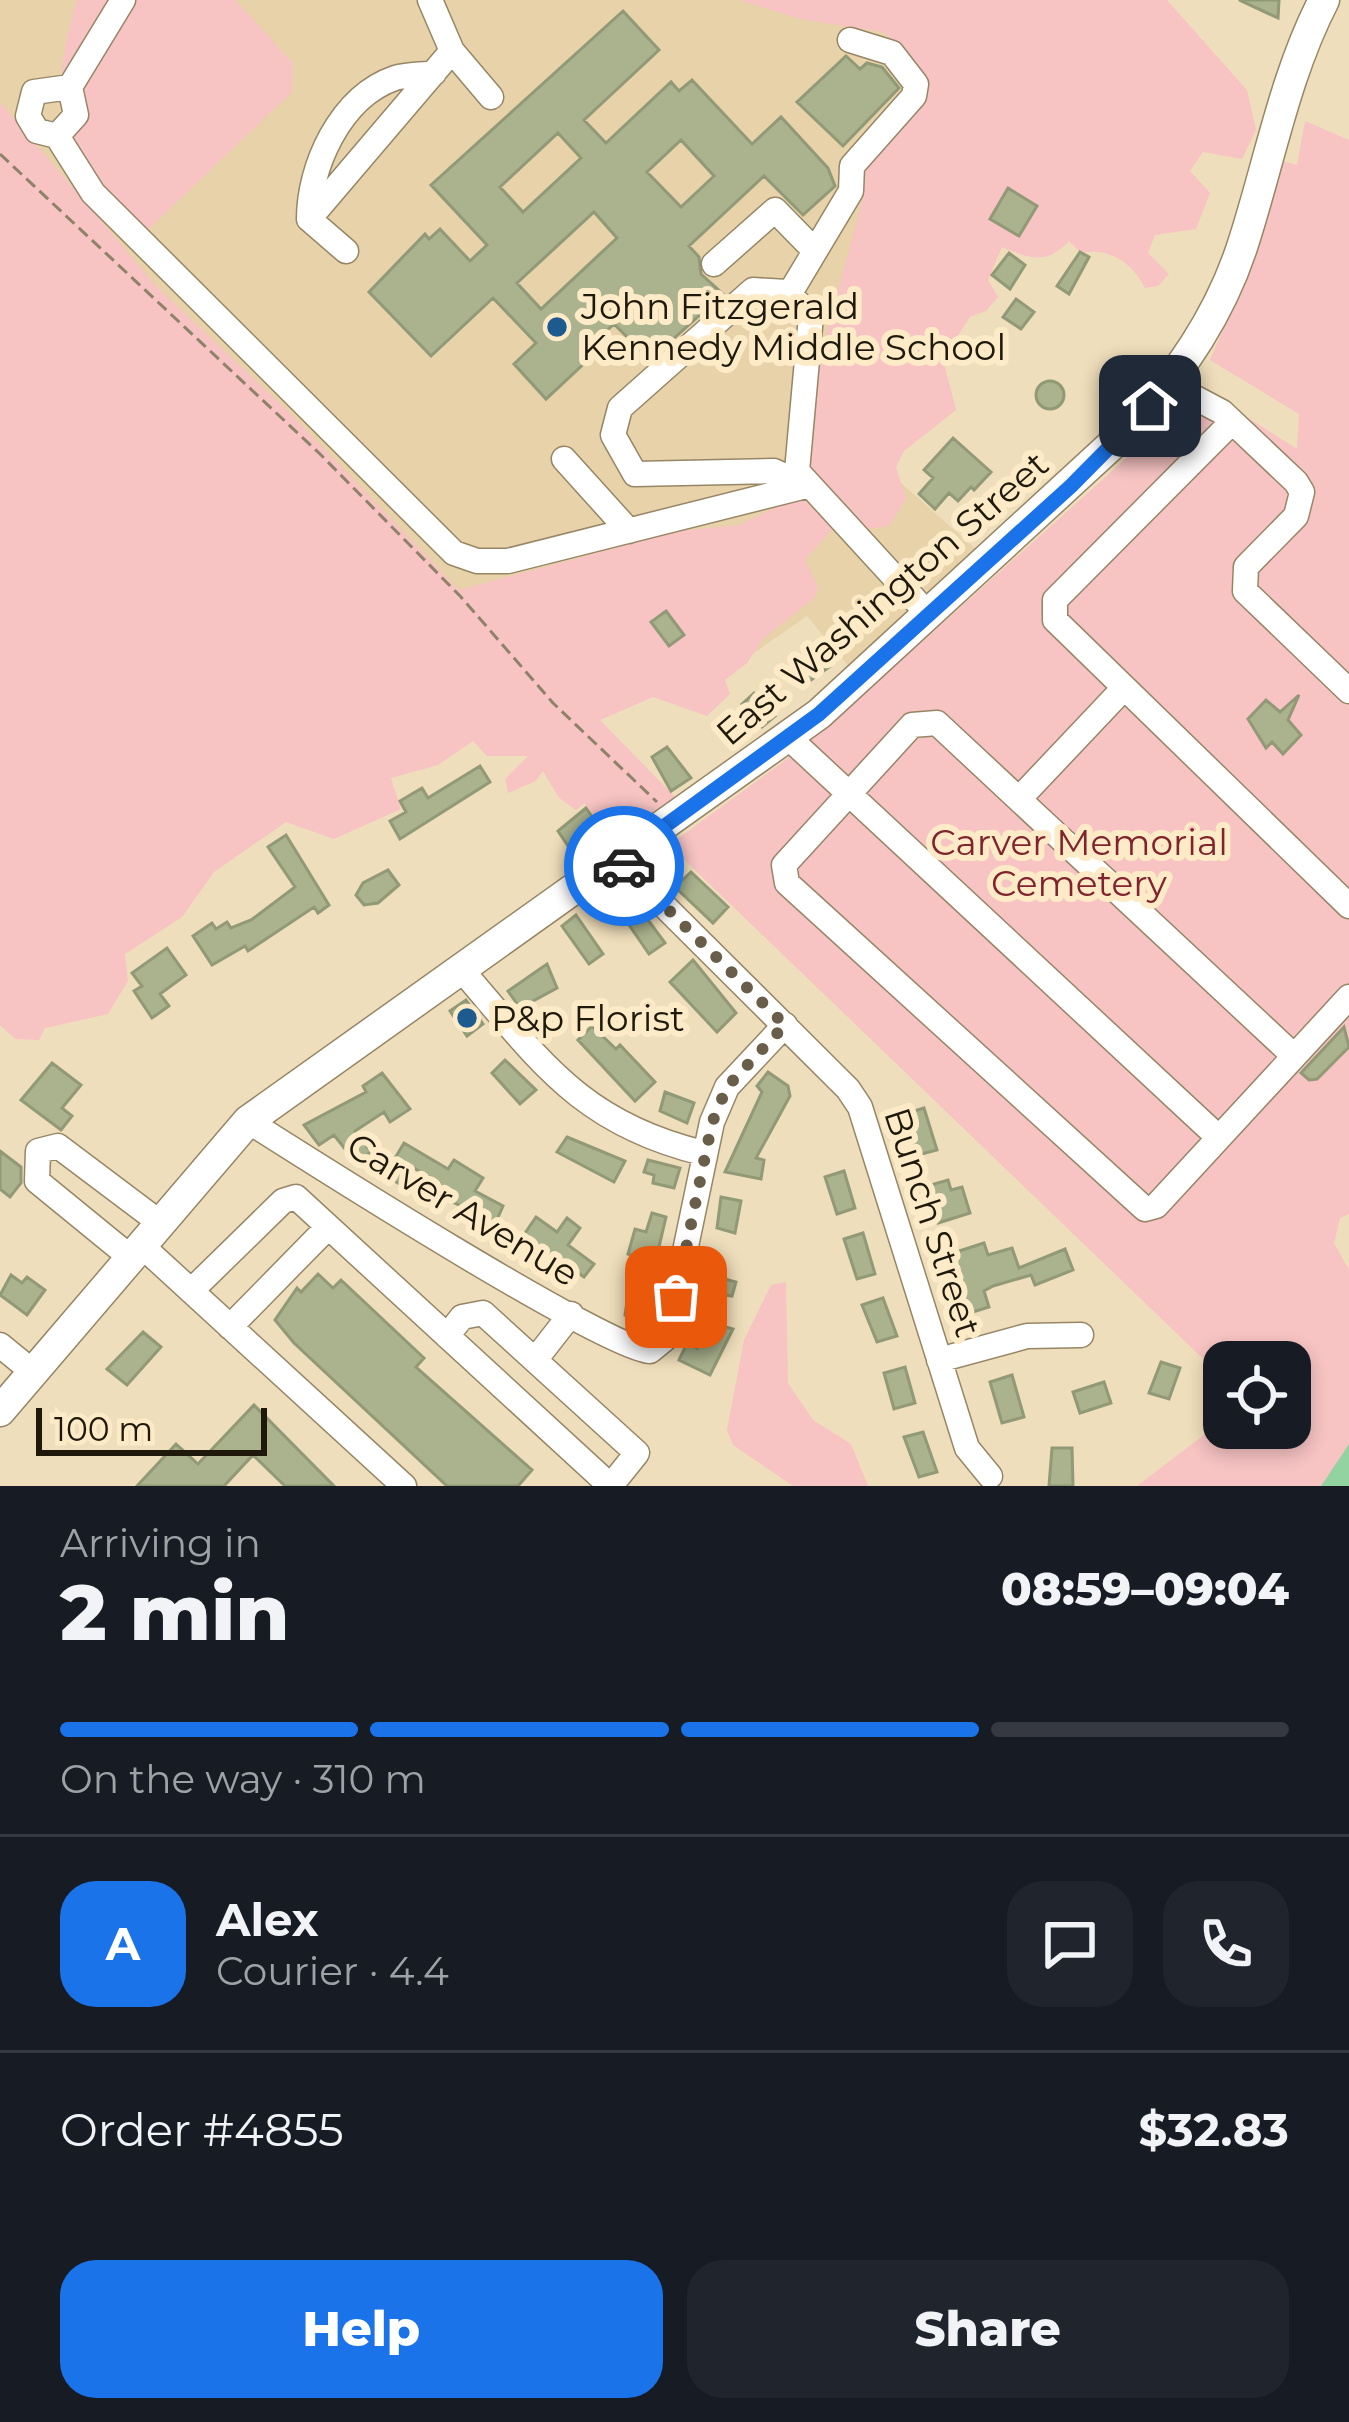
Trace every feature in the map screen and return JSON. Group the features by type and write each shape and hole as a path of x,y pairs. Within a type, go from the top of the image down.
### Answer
{"main road":[{"name":"East Washington Street","path":"0,1411 248,1121 789,738 1071,486 1171,385 1198,342 1240,251 1297,61 1324,0"}],"street":[{"path":"57,136 76,115 70,88 123,0"},
{"path":"430,0 452,51 491,97"},
{"path":"790,293 851,191 852,166 914,96 916,84 892,53 850,40"},
{"path":"309,219 452,51"},
{"path":"346,251 309,219 309,184 328,140 363,98 394,78 434,73"},
{"path":"70,88 34,92 28,116 37,131 57,136 93,193 454,553 477,561 508,561 806,486"},
{"path":"714,264 775,210 814,250"},
{"path":"806,486 796,461 813,330 805,306 790,293 763,288 743,295 620,408 613,435 635,474 774,471 806,486 928,614"},
{"path":"1171,385 1232,422 1301,493 1296,516 1246,566 1244,591 1349,691"},
{"path":"1232,422 1055,600 1054,620 1349,906"},
{"path":"564,459 629,531"},
{"path":"1019,799 1124,688"},
{"path":"1293,1055 930,720 912,725 787,858 787,883 1145,1209 1156,1206 1349,998"},
{"path":"789,738 1218,1137"},
{"name":"Bunch Street","path":"618,860 785,1025 860,1107 967,1448 990,1476"},
{"path":"460,968 531,1048 605,1118 656,1142 703,1153 727,1087 785,1025"},
{"name":"Carver Avenue","path":"248,1121 571,1314 645,1351 667,1337 703,1153"},
{"path":"191,1291 283,1201 296,1197 447,1336 613,1483 637,1453 483,1313 462,1317 447,1336"},
{"path":"230,1327 328,1227"},
{"path":"144,1242 404,1486"},
{"path":"535,1360 571,1314"},
{"path":"939,1360 1027,1336 1081,1334"},
{"path":"0,1346 33,1372"}],"path":[{"path":"0,154 320,454 461,597 553,703 675,820"}],"shaded area":[{"name":"John Fitzgerald Kennedy Middle School","path":"0,0 1014,0 850,438 978,551 850,668 807,616 751,655 543,677 108,239 0,102"},
{"path":"1349,1444 1349,1486 1321,1486"}],"green space":[{"path":"77,0 235,0 293,63 292,92 137,240 83,176 63,125 63,62"},
{"path":"739,0 1167,0 1247,90 1256,130 1242,159 1203,152 1190,171 1210,193 1196,229 1155,235 1148,253 1169,274 1158,286 1145,288 1119,259 1101,252 1081,253 1069,241 1053,254 1038,258 1002,247 988,280 998,297 986,311 970,317 943,359 956,410 904,451 896,467 906,499 889,526 860,530 808,469 817,367 864,195 856,157 913,92 905,52 883,32 801,19"},
{"path":"0,102 158,288 289,412 459,590 678,531 739,525 801,495 832,529 805,560 818,587 815,597 763,639 747,663 725,680 730,694 707,716 653,697 600,720 676,798 613,846 594,837 603,829 585,803 576,810 559,798 543,771 536,781 508,793 505,779 528,756 487,756 473,741 438,765 391,778 401,809 334,839 286,822 214,872 182,917 125,954 128,981 108,1014 45,1028 39,1040 15,1039 0,1025"},
{"name":"Carver Memorial Cemetery","path":"1305,121 1349,140 1349,1214 1340,1218 1334,1243 1349,1270 1349,1444 1321,1486 1137,1486 1203,1436 1203,1449 1311,1449 1311,1341 1203,1341 1203,1359 669,845 783,762 864,694 1121,463 1194,383 1297,449 1299,414 1210,360 1254,258 1282,161 1297,165"},
{"path":"786,1282 788,1383 813,1420 851,1444 868,1486 793,1486 733,1445 727,1430 744,1340 771,1285"}],"building":[{"path":"1239,0 1279,0 1278,18"},
{"path":"623,11 659,50 584,120 606,143 671,82 679,91 692,80 752,144 781,117 828,168 835,186 803,215 764,176 689,246 699,257 701,274 723,294 650,360 614,324 585,351 589,359 546,399 514,364 536,343 493,298 431,356 369,292 425,234 429,239 440,229 470,261 487,245 431,185","holes":["558,133 581,158 523,212 500,187","681,140 714,176 681,207 647,172","594,212 617,238 541,309 517,283"]},
{"path":"846,56 860,69 867,63 882,67 899,88 843,146 797,102"},
{"path":"1008,188 1037,206 1019,236 990,219"},
{"path":"1080,252 1089,257 1069,294 1057,286"},
{"path":"1009,253 1025,265 1010,289 992,275"},
{"path":"1016,299 1034,312 1021,329 1003,317"},
{"path":"1050,381 1060,385 1064,395 1060,405 1050,409 1040,405 1036,395 1040,385"},
{"path":"953,438 991,472 958,501 949,493 935,509 919,494 933,478 924,470"},
{"path":"666,611 684,635 669,646 651,622"},
{"path":"810,650 829,667 804,685 794,673 796,662"},
{"path":"754,693 775,716 762,727 742,704"},
{"path":"1299,695 1288,720 1301,735 1283,754 1272,742 1266,748 1248,719 1266,700 1280,712"},
{"path":"667,747 691,778 671,791 652,757"},
{"path":"480,766 490,782 400,839 390,821 406,812 400,801 422,788 428,798"},
{"path":"586,808 600,828 570,849 558,831"},
{"path":"286,835 329,905 318,913 314,907 248,951 245,946 212,965 193,936 212,923 216,929 227,922 231,928 251,920 295,887 268,847"},
{"path":"388,870 399,885 378,903 364,905 356,895 363,883"},
{"path":"691,872 728,907 713,923 675,887"},
{"path":"628,893 665,943 649,954 614,903"},
{"path":"576,915 603,954 589,964 562,926"},
{"path":"167,948 186,975 160,994 169,1006 152,1018 134,991 142,986 132,973"},
{"path":"693,960 736,1013 717,1032 670,982"},
{"path":"547,964 557,988 520,1008 508,991"},
{"name":"P&p Florist","path":"466,1000 483,1024 467,1036 450,1011"},
{"path":"592,1026 616,1049 620,1045 655,1082 635,1101 578,1040"},
{"path":"1344,1027 1349,1047 1317,1079 1309,1080 1301,1073"},
{"path":"505,1060 536,1090 520,1104 492,1073"},
{"path":"52,1063 81,1085 62,1108 72,1116 61,1130 21,1100"},
{"path":"768,1072 788,1086 790,1096 756,1158 764,1160 761,1179 725,1172 762,1092 757,1086"},
{"path":"382,1073 410,1109 390,1122 384,1112 355,1131 371,1152 356,1163 334,1135 319,1145 304,1125 366,1092 363,1086"},
{"path":"665,1092 694,1103 687,1123 660,1111"},
{"path":"924,1108 937,1150 918,1155 905,1114"},
{"path":"567,1137 625,1161 614,1182 557,1152"},
{"path":"404,1143 448,1169 454,1160 483,1178 475,1191 503,1206 491,1233 479,1226 485,1217 433,1193 439,1183 412,1167 401,1185 385,1175"},
{"path":"0,1151 21,1167 21,1183 10,1197 0,1189"},
{"path":"648,1160 680,1168 674,1188 653,1183 654,1175 644,1172"},
{"path":"844,1171 855,1208 837,1214 825,1177"},
{"path":"948,1180 951,1190 962,1187 970,1213 938,1223 927,1186"},
{"path":"721,1197 741,1201 735,1233 717,1228"},
{"path":"652,1213 666,1217 649,1289 654,1291 643,1319 625,1315 634,1256 628,1254 635,1229 646,1232"},
{"path":"536,1217 557,1232 567,1218 580,1228 568,1245 594,1264 584,1277 523,1236"},
{"path":"863,1233 875,1274 857,1279 844,1239"},
{"path":"984,1243 988,1255 1012,1248 1019,1268 1065,1249 1073,1270 1035,1285 1031,1275 993,1286 984,1291 989,1307 970,1313 950,1254"},
{"path":"703,1273 736,1282 732,1296 698,1291"},
{"path":"318,1274 333,1288 341,1280 424,1358 416,1367 532,1470 518,1486 447,1486 294,1343 275,1320 297,1288 301,1292"},
{"path":"11,1275 22,1283 27,1277 45,1290 27,1315 0,1295"},
{"path":"883,1298 897,1336 877,1342 862,1305"},
{"path":"695,1319 733,1329 710,1375 679,1360 687,1343 697,1348 701,1332 693,1329"},
{"path":"143,1332 161,1347 127,1385 107,1369"},
{"path":"1161,1362 1180,1368 1169,1399 1149,1393"},
{"path":"905,1367 915,1403 894,1409 884,1373"},
{"path":"1012,1375 1024,1417 1002,1423 990,1382"},
{"path":"1104,1382 1111,1403 1080,1413 1073,1392"},
{"path":"254,1405 334,1486 285,1486 253,1455 224,1486 137,1486 176,1444 198,1464"},
{"path":"923,1432 937,1472 919,1477 904,1437"},
{"path":"1052,1448 1072,1448 1073,1486 1049,1486"}],"way so far":[{"path":"624,866 785,1025 727,1087 712,1123 676,1297"}],"place":[{"name":"John Fitzgerald Kennedy Middle School","path":"557,327"},
{"name":"P&p Florist","path":"467,1018"}],"route":[{"path":"624,866 618,860 819,714 1071,486 1150,406"}]}
